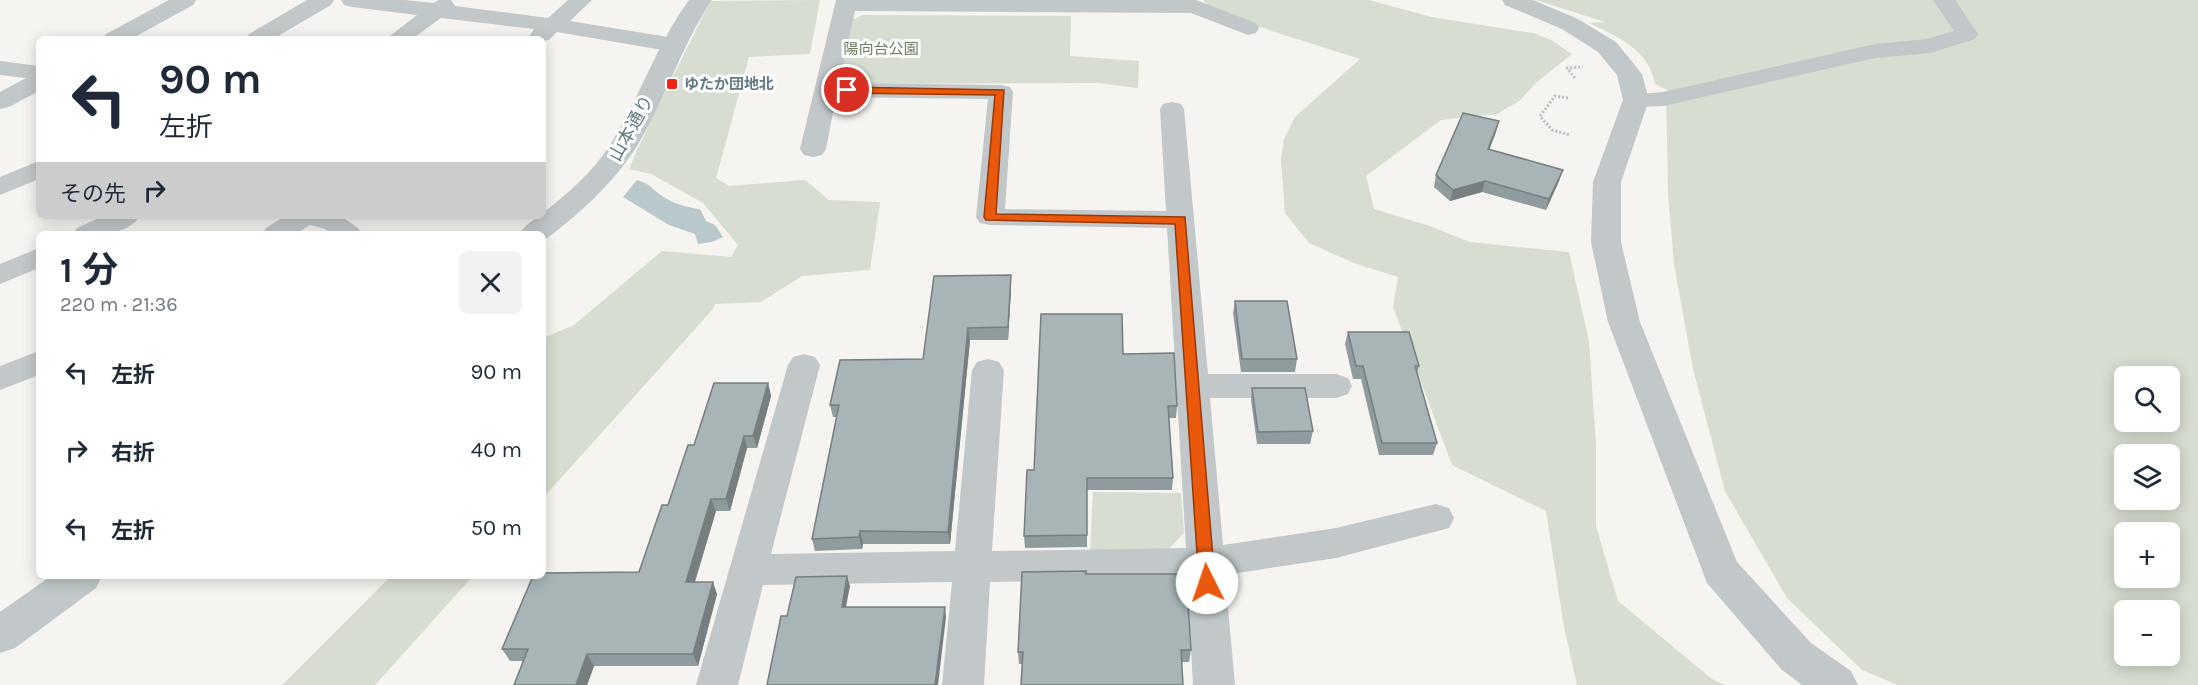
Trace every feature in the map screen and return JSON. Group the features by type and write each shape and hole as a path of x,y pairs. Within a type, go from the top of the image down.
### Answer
{"street":[{"path":"119,36 185,0"},
{"path":"262,36 323,0"},
{"path":"352,0 445,5 544,32 674,45"},
{"path":"544,32 581,0"},
{"name":"山本通り","path":"538,231 581,197 619,153 632,132 674,45 701,0"},
{"path":"1513,0 1570,24 1607,47 1629,74 1636,100 1607,182 1606,242 1624,322 1721,571 1796,656 1836,685"},
{"path":"1636,100 1663,99 1875,51 1930,46 1967,34 1944,0"},
{"path":"813,149 847,2 1105,3 1194,6 1248,28"},
{"path":"401,36 445,5"},
{"path":"0,68 36,73"},
{"path":"0,102 36,83"},
{"path":"825,90 1001,92 990,217 1181,220"},
{"path":"1172,109 1214,685"},
{"path":"0,168 36,172"},
{"path":"0,187 36,172"},
{"path":"94,231 120,219"},
{"path":"281,231 301,219"},
{"path":"318,219 335,223 344,231"},
{"path":"0,275 36,258"},
{"path":"0,379 36,363"},
{"path":"717,685 804,364"},
{"path":"963,685 988,370"},
{"path":"1193,386 1336,386"},
{"path":"748,570 1206,563 1336,543 1436,518"},
{"path":"0,635 78,579"}],"path":[{"path":"1575,78 1567,68 1587,67"},
{"path":"1568,98 1555,96 1540,116 1543,124 1551,130 1570,135"}],"green space":[{"path":"820,0 810,54 749,57 716,178 729,186 805,180 829,200 880,202 870,270 802,276 761,302 715,304 713,309 546,495 546,337 574,325 662,251 731,257 738,245 703,203 651,174 629,169 649,124 712,1"},
{"path":"1203,0 1369,0 1431,17 1533,33 1551,40 1572,54 1537,82 1519,101 1497,114 1441,120 1366,176 1374,209 1427,225 1470,242 1569,252 1589,341 1596,446 1596,526 1618,601 1712,679 1725,685 1577,685 1564,627 1546,511 1452,465 1393,307 1398,277 1354,263 1309,243 1285,213 1281,161 1284,139 1295,117 1360,59 1215,13"},
{"path":"1536,0 2198,0 2198,685 1898,685 1862,670 1787,598 1725,491 1693,369 1674,264 1668,192 1666,93 1669,91 1655,84 1652,72 1639,53 1610,33 1589,23 1605,22"},
{"name":"陽向台公園","path":"863,15 1071,16 1070,56 1139,61 1138,88 1098,83 853,84 842,77 847,22"},
{"path":"1093,492 1181,493 1184,533 1166,552 1090,553"},
{"path":"388,579 470,579 375,685 282,685"}],"shaded area":[{"path":"637,180 670,201 700,209 706,221 715,225 723,237 712,242 698,244 695,234 669,225 623,197"}],"building":[{"path":"1463,113 1499,121 1488,149 1563,170 1549,199 1485,181 1453,190 1436,175"},
{"path":"1011,275 1008,327 968,328 948,532 860,531 859,537 812,539 839,405 830,405 840,360 923,359 934,276"},
{"path":"1235,301 1287,301 1297,359 1242,359"},
{"path":"1041,314 1122,314 1123,354 1174,353 1177,406 1168,406 1173,478 1087,478 1087,535 1024,536 1027,470 1034,470"},
{"path":"1348,332 1409,332 1419,366 1415,366 1437,443 1382,443 1363,366 1356,366"},
{"path":"714,383 768,383 753,436 744,436 726,499 711,499 686,582 713,582 693,654 587,654 576,685 514,685 528,649 502,649 532,579 546,579 546,573 639,572 662,505 668,505 688,445 694,445"},
{"path":"1252,388 1305,388 1313,431 1258,432"},
{"path":"1086,571 1086,574 1186,574 1191,650 1181,650 1183,685 1021,685 1023,652 1018,652 1022,572"},
{"path":"847,576 842,607 945,607 935,685 767,685 781,616 787,616 796,577"}],"place":[{"name":"ゆたか団地北","path":"672,84"}],"route":[{"path":"847,90 1001,92 990,217 1181,220 1207,583"}]}
